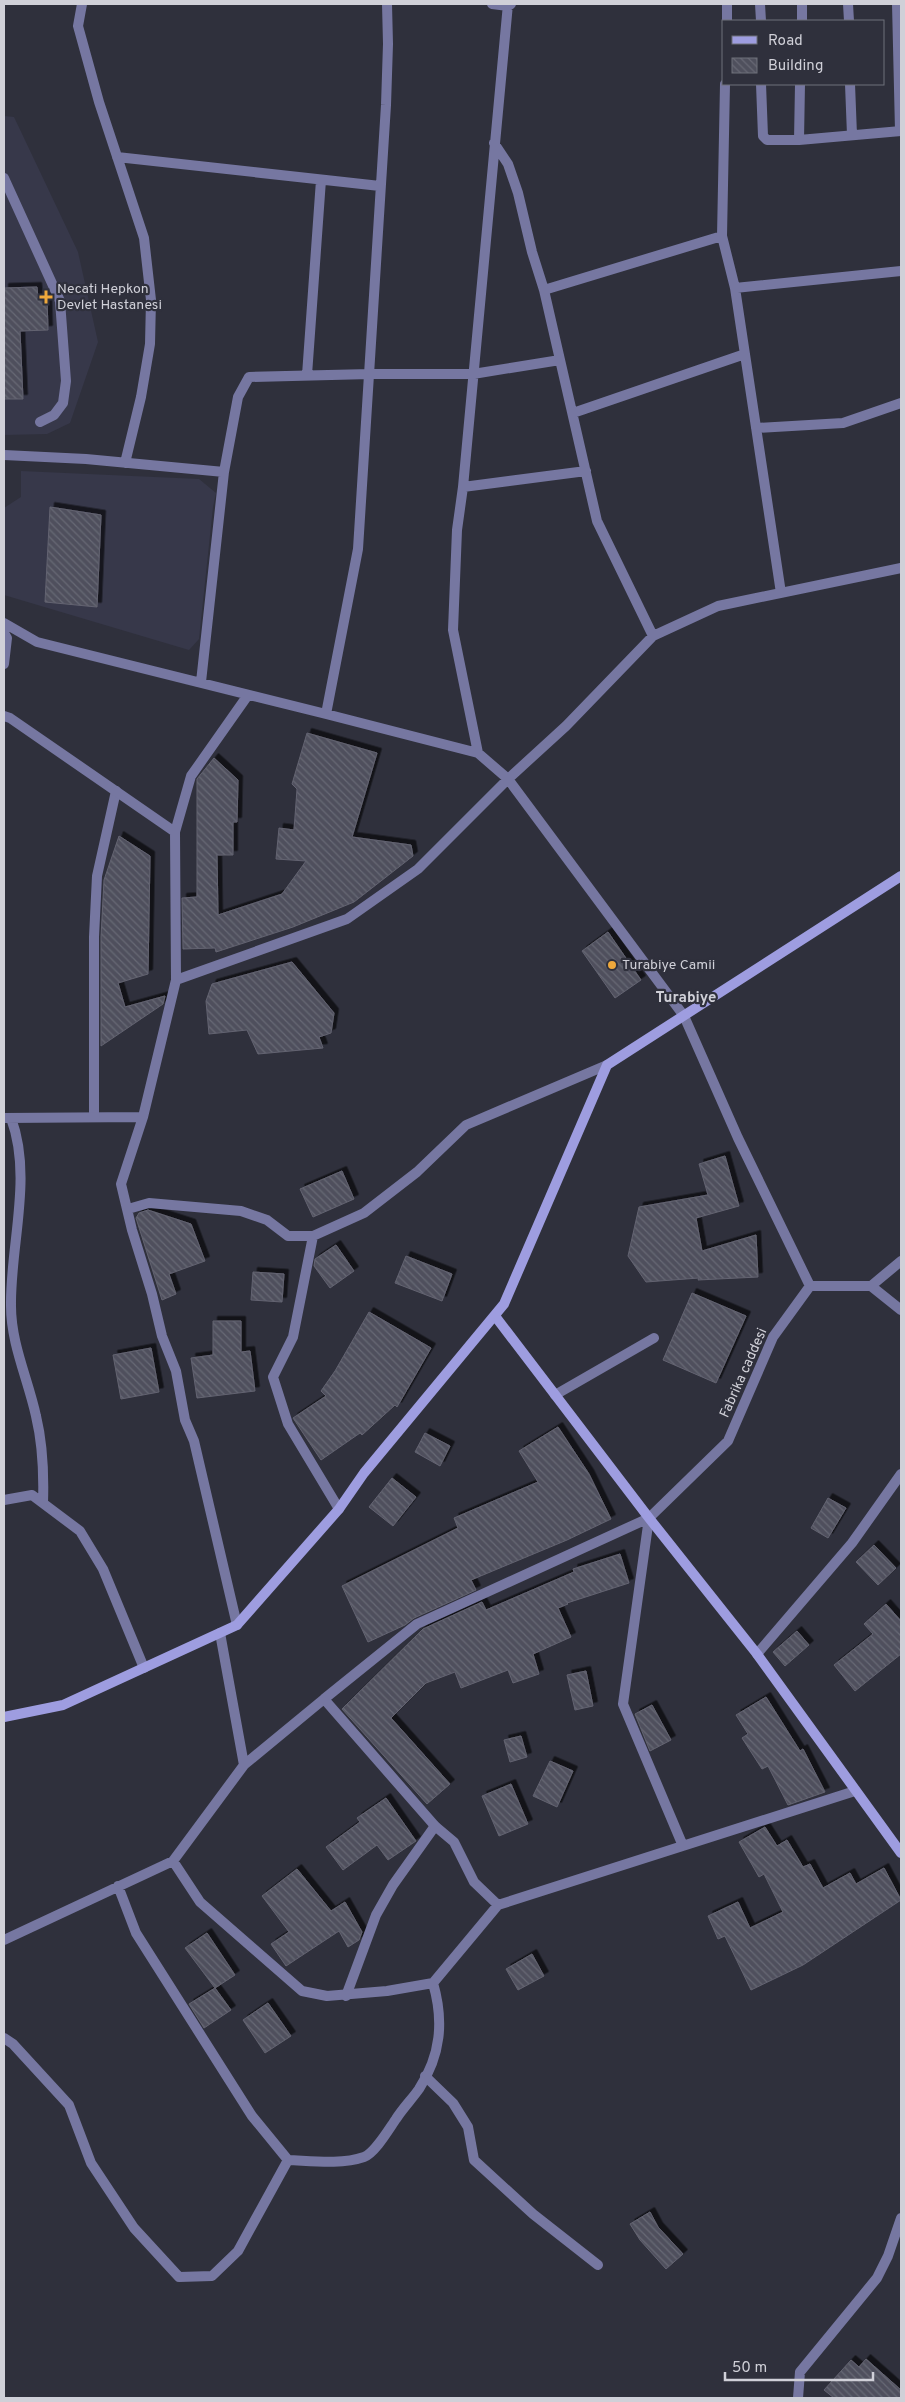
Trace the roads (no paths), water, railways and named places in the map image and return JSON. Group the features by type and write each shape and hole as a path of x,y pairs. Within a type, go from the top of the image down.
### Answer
{"street":[{"path":"82,4 78,26 117,157 144,238 150,300 150,344 141,397 125,462"},
{"path":"326,714 358,548 388,53 387,4"},
{"path":"478,753 453,630 457,530 463,487 494,143 509,4 492,4"},
{"path":"727,4 727,20"},
{"path":"760,4 761,20"},
{"path":"802,4 802,20"},
{"path":"848,4 849,20"},
{"path":"761,85 763,136 767,140 799,140 901,131 897,4"},
{"path":"726,85 722,236 735,288 781,593"},
{"path":"799,140 800,85"},
{"path":"850,85 852,135"},
{"path":"494,143 508,164 518,193 532,252 544,290 597,521 653,636"},
{"path":"117,157 380,186"},
{"path":"4,178 60,300 66,381 63,403 54,415 40,422"},
{"path":"307,376 321,180"},
{"path":"544,290 722,236"},
{"path":"735,288 901,270"},
{"path":"573,413 745,354"},
{"path":"201,682 224,472 238,397 249,378 370,374 473,374 560,360"},
{"path":"756,428 844,423 901,403"},
{"path":"4,455 125,462 224,472"},
{"path":"463,487 586,471"},
{"path":"176,980 347,919 418,869 508,779 566,726 653,636 718,606 901,568"},
{"path":"4,623 37,642 478,753 508,779 684,1016 738,1138 810,1286 871,1286 901,1310"},
{"path":"4,633 7,638 4,664"},
{"path":"237,1625 194,1441 185,1420 176,1371 162,1336 122,1184 142,1117 176,980 175,832 191,776 248,695"},
{"path":"4,716 10,718 175,832"},
{"path":"94,1117 94,937 97,876 116,791"},
{"path":"128,1209 149,1202 241,1211 267,1220 288,1236 314,1236 364,1213 417,1172 466,1125 607,1066 901,876"},
{"path":"4,1716 63,1705 237,1625 339,1509 364,1473 504,1304 607,1066"},
{"path":"8,1118 142,1117"},
{"path":"8,1118 16,1131 20,1170 11,1307 15,1346 37,1417 45,1462 43,1502"},
{"path":"314,1236 293,1337 273,1377 288,1424 339,1509"},
{"path":"871,1286 901,1261"},
{"name":"Fabrika caddesi","path":"173,1861 244,1765 417,1624 649,1518 728,1441 773,1337 810,1286"},
{"path":"494,1316 649,1518 757,1654 901,1854"},
{"path":"555,1395 654,1338"},
{"path":"757,1654 852,1543 901,1474"},
{"path":"4,1500 32,1495 80,1531 99,1562 144,1668"},
{"path":"649,1518 622,1704 683,1846"},
{"path":"220,1633 244,1765"},
{"path":"324,1699 435,1826 454,1842 474,1882 498,1905"},
{"path":"4,1940 173,1861 200,1902 302,1991 327,1996 346,1996 433,1983 498,1905 855,1791"},
{"path":"346,1996 376,1915 392,1885 435,1826"},
{"path":"118,1886 136,1933 252,2116 288,2160 332,2162 366,2157 383,2138 419,2088 434,2058 440,2028 440,2006 433,1983"},
{"path":"4,2038 13,2044 68,2105 91,2164 134,2228 179,2277 212,2276 238,2251 288,2160"},
{"path":"425,2076 453,2103 468,2127 474,2160 533,2214 598,2265"},
{"path":"798,2398 800,2372 877,2278 888,2256 901,2218"}],"place":[{"name":"Necati Hepkon Devlet Hastanesi","path":"46,297"},
{"name":"Turabiye Camii","path":"612,965"}],"district":[{"name":"Turabiye","path":"686,998"}]}
